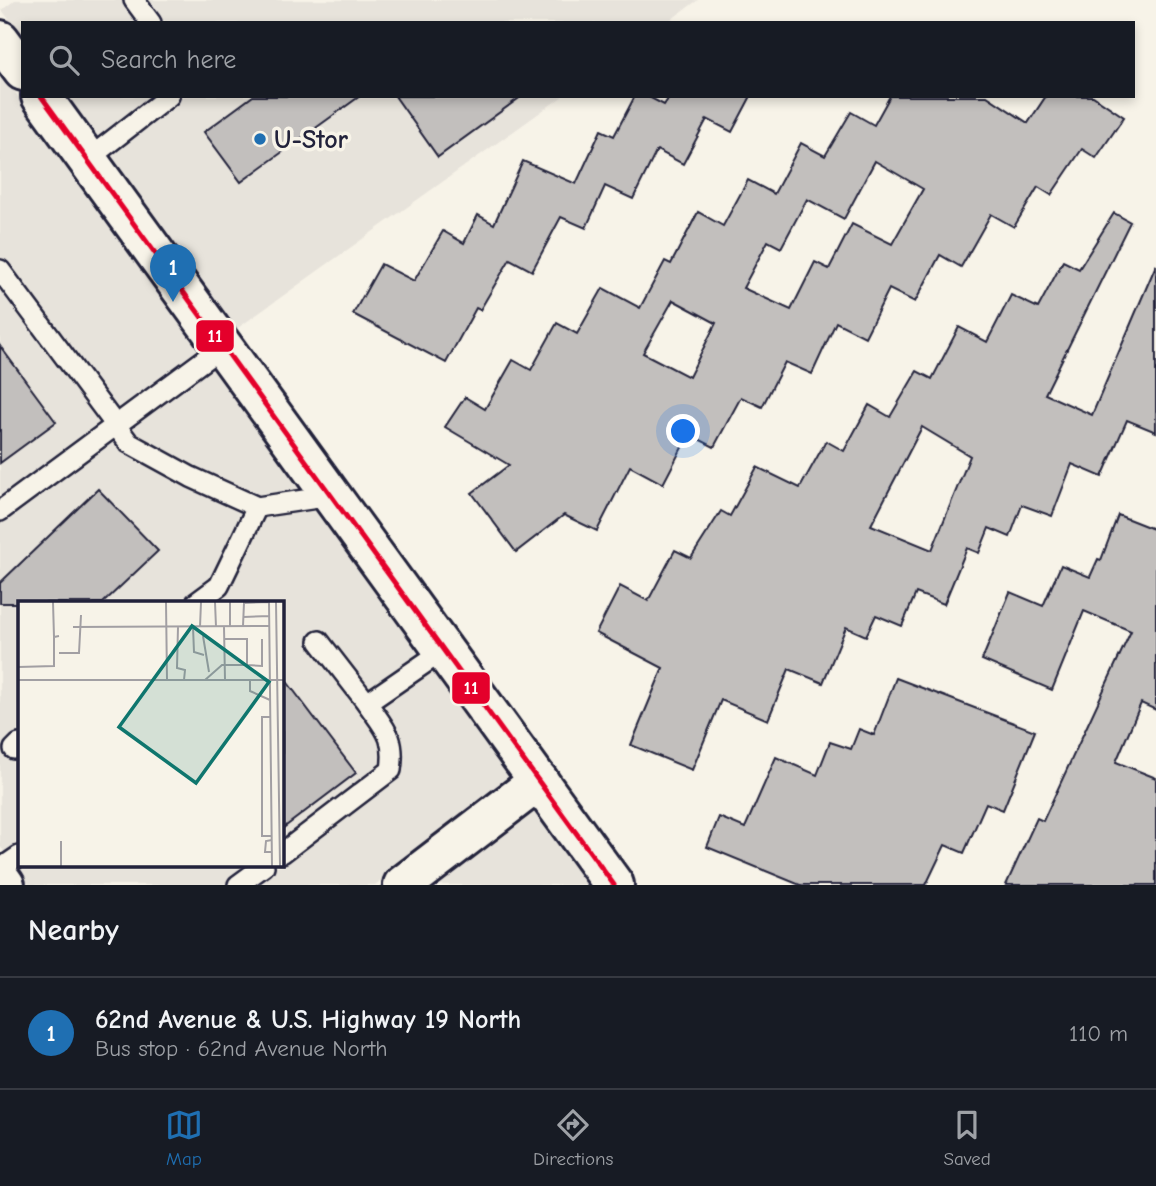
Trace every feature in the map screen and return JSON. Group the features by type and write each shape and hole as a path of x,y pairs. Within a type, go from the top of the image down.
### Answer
{"street":[{"path":"0,40 21,68"},
{"path":"42,98 614,885"},
{"path":"403,885 539,781"},
{"path":"0,878 5,885"}],"lane":[{"path":"134,0 150,21"},
{"path":"87,160 166,98"},
{"path":"0,270 129,443 191,477 257,507 331,496"},
{"path":"0,511 223,346"},
{"path":"199,601 219,586 257,507"},
{"path":"284,851 391,770 394,750 388,733 319,641"},
{"path":"367,703 444,650"},
{"path":"0,869 18,857"},
{"path":"238,885 263,867"}],"shaded area":[{"path":"15,0 698,0 669,21 21,21 21,35 2,10"},
{"path":"0,72 514,779 375,885 29,885 0,846"},
{"path":"66,98 560,98 235,330"},
{"path":"534,807 591,885 432,885"}],"building":[{"path":"250,98 357,98 241,182 204,132"},
{"path":"396,98 519,98 438,157"},
{"path":"634,98 651,98 664,105 666,98 750,98 732,132 707,119 683,164 657,150 633,199 605,186 586,228 561,217 532,271 510,259 480,310 476,308 446,363 353,314 381,264 414,281 443,231 464,243 478,215 494,224 523,161 576,184 601,130 614,136"},
{"path":"889,98 990,98 1028,123 1045,98 1096,98 1124,117 1096,158 1082,149 1051,195 1038,187 1014,227 991,214 961,267 940,255 915,302 889,289 865,337 836,322 812,374 785,362 762,407 741,397 714,447 689,434 663,484 630,466 597,531 564,515 516,552 472,493 509,465 445,427 465,397 485,409 513,360 531,370 557,323 577,334 603,288 640,308 665,261 671,264 698,212 723,226 748,180 774,194 801,143 825,156 851,112 874,125","holes":["875,161 923,189 892,244 852,224 829,269 815,262 791,310 743,288 768,241 781,248 807,199 844,219","673,300 716,323 689,377 643,353"]},
{"path":"1114,213 1130,222 1045,394 1092,415 1156,265 1156,432 1127,420 1102,477 1072,464 1052,516 1022,505 1010,537 989,528 979,553 967,548 944,604 916,593 902,626 876,615 866,636 846,627 823,683 789,669 768,720 721,700 692,770 631,745 663,668 596,633 620,586 648,601 675,550 691,558 721,511 730,516 757,467 800,488 826,441 844,451 869,405 890,417 917,371 932,379 959,327 987,342 1011,295 1038,308 1063,261 1079,269","holes":["922,427 970,456 932,550 871,525"]},
{"path":"0,346 56,422 0,463"},
{"path":"98,489 158,551 105,601 0,603 0,583"},
{"path":"1118,515 1156,530 1156,710 1141,703 1116,762 1156,778 1156,885 1006,885 1037,818 1043,821 1131,631 1084,611 1052,690 982,660 1010,592 1043,606 1061,565 1090,577 1098,559 1101,560"},
{"path":"284,678 356,773 284,827"},
{"path":"896,678 1035,731 1003,810 986,803 964,853 945,845 926,885 800,885 707,847 719,817 745,828 776,757 817,775 830,742 851,749 859,729 874,735"}],"transit line":[{"name":"11","path":"42,98 614,885"}],"place":[{"name":"U-Stor","path":"260,139"},
{"name":"62nd Avenue & U.S. Highway 19 North","path":"173,302"}]}
